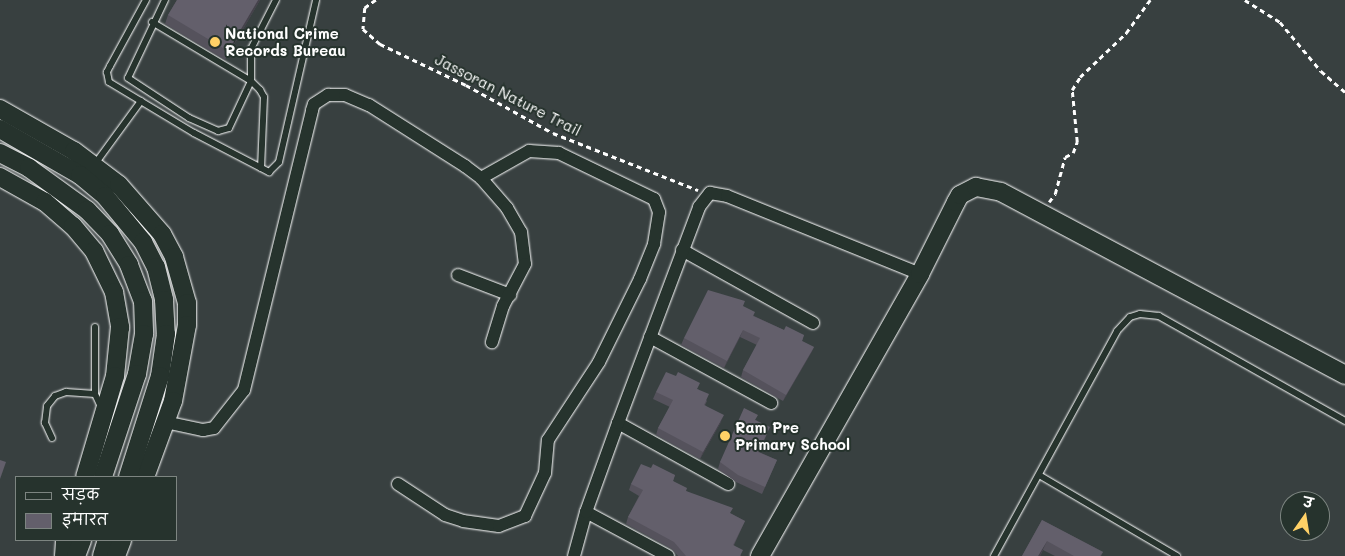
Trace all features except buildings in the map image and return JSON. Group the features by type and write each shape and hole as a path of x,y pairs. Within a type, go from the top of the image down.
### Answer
{"street":[{"path":"166,422 203,430 214,428 244,390 312,110 320,99 336,94 369,105 481,178 507,208 524,241 525,264 510,295 492,342"},
{"path":"0,109 94,165 119,185 162,234 182,282 187,325 180,368 166,422 145,476"},
{"path":"0,129 80,175 105,196 143,242 156,267 164,300 166,334 160,376 128,476"},
{"path":"398,484 445,515 463,521 499,526 525,516 543,479 548,440 599,362 640,279 654,244 659,212 654,199 567,156 548,150 529,151 481,178"},
{"path":"0,153 29,168 87,210 110,234 129,265 143,301 144,334 137,374 103,476"},
{"path":"0,177 45,202 73,226 94,251 114,292 120,327 115,376 105,415 85,476"},
{"path":"760,556 920,274 956,202 967,190 987,187 1345,375"},
{"path":"574,556 586,512 682,250 699,207 710,193 727,196 920,274"},
{"path":"682,250 813,323"},
{"path":"458,275 510,295"},
{"path":"650,337 772,402"},
{"path":"618,423 728,484"},
{"path":"586,512 668,556"},
{"path":"64,556 65,541"},
{"path":"76,556 82,541"},
{"path":"102,556 107,541"},
{"path":"116,556 122,541"}],"lane":[{"path":"146,0 107,72 110,82 261,168 272,172 279,162 316,0"},
{"path":"165,0 152,22 128,78 189,118 218,131 229,128 251,81 251,49 276,0"},
{"path":"152,22 251,81 264,97 261,168"},
{"path":"94,165 141,101"},
{"path":"994,556 1117,331 1130,316 1140,314 1158,316 1345,421"},
{"path":"95,327 95,394 105,415"},
{"path":"52,438 45,423 47,406 56,396 66,392 95,394"},
{"path":"1039,475 1167,553 1177,556"}],"path":[{"name":"Jassoran Nature Trail","path":"376,0 365,8 363,29 380,44 466,85 553,133 710,193"},
{"path":"1041,214 1055,194 1065,158 1073,153 1078,142 1072,90 1080,77 1126,33 1150,0"},
{"path":"1245,0 1280,22 1321,71 1345,92"}],"place":[{"name":"National Crime Records Bureau","path":"215,42"},
{"name":"Ram Pre Primary School","path":"725,436"}]}
